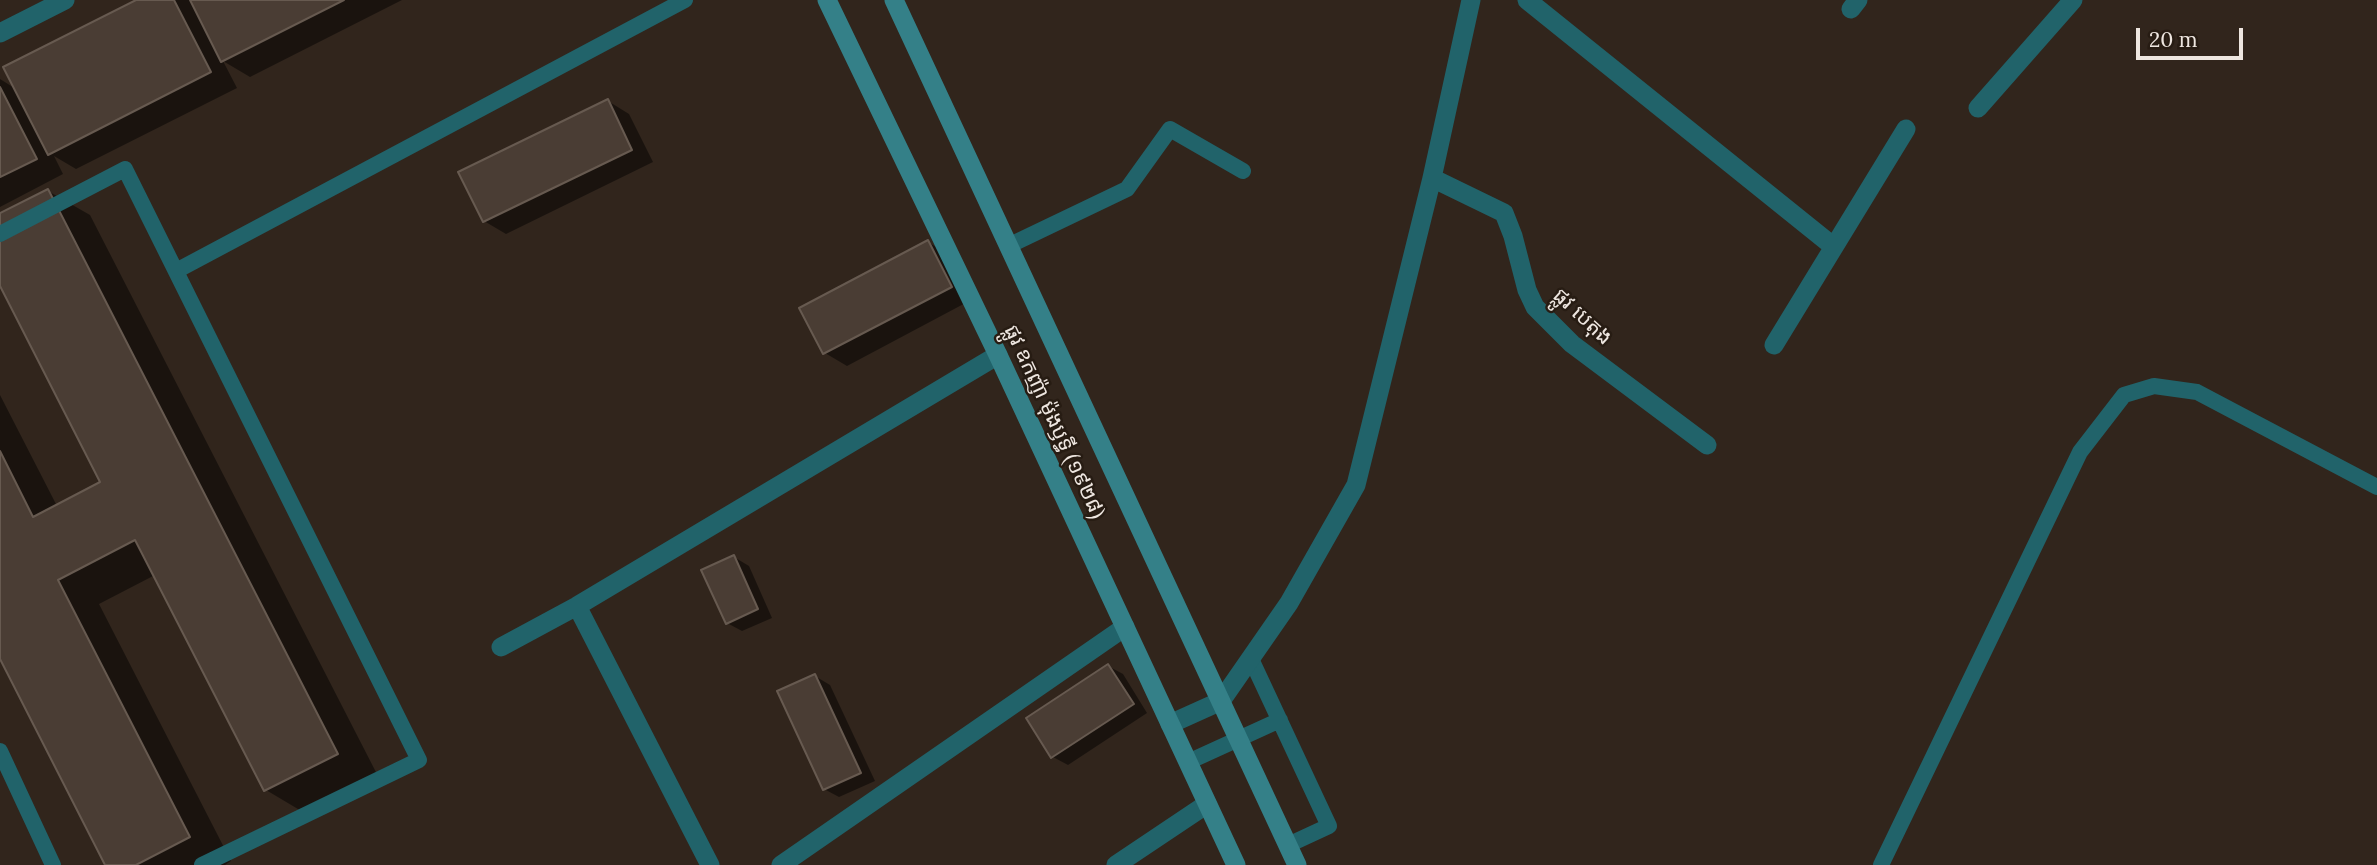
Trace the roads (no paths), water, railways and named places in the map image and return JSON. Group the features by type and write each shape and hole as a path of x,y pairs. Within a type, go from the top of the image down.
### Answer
{"main road":[{"name":"ផ្លូវ ឧកញ៉ា ម៉ុងឫទ្ធី (១៩២៨)","path":"827,0 998,355 1236,865"},
{"name":"ផ្លូវ ឧកញ៉ា ម៉ុងឫទ្ធី (១៩២៨)","path":"894,0 1297,865"}],"street":[{"path":"0,33 65,0"},
{"path":"1170,724 1221,701 1289,603 1356,485 1432,178 1471,0"},
{"path":"1527,0 1834,247"},
{"path":"1978,108 2073,0"},
{"path":"1774,345 1906,129"},
{"name":"ផ្លូវ បេតុង","path":"1432,178 1504,213 1527,290 1535,307 1572,344 1707,445"},
{"path":"501,648 578,607 998,355"},
{"path":"578,607 710,865"},
{"path":"781,865 1125,627"},
{"path":"1116,865 1208,804"}],"lane":[{"path":"176,271 685,0"},
{"path":"1009,246 1127,189 1170,128 1243,171"},
{"path":"0,234 125,169 419,760 202,865"},
{"path":"1881,865 2080,452 2124,395 2154,386 2197,393 2377,487"},
{"path":"1251,659 1329,827 1288,845"},
{"path":"1188,762 1280,720"},
{"path":"0,751 53,865"}]}
